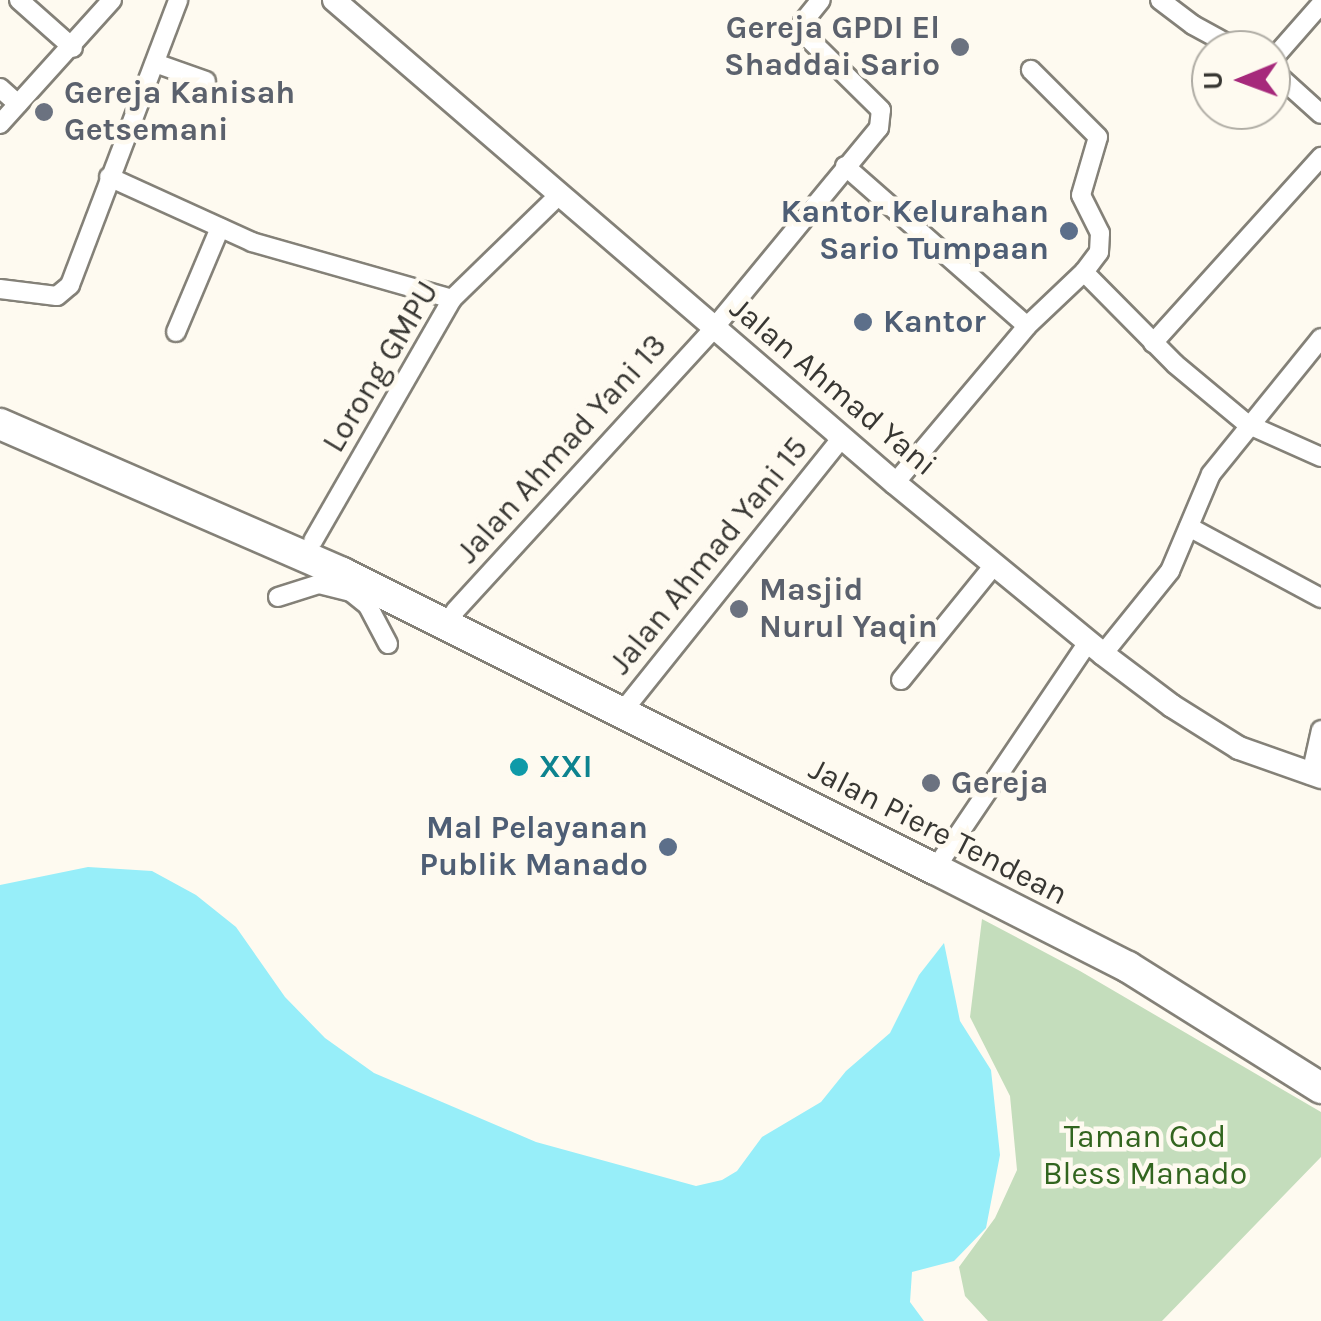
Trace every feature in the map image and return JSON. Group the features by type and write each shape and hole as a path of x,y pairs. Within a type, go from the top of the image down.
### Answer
{"highway":[{"path":"0,424 312,560"},
{"name":"Jalan Piere Tendean","path":"312,560 381,602 622,712 1128,967 1321,1088"},
{"name":"Jalan Piere Tendean","path":"312,560 454,612 512,659"}],"main road":[{"name":"Jalan Ahmad Yani","path":"334,0 895,483 1096,647 1172,706 1239,748 1316,776"}],"street":[{"path":"19,0 73,48"},
{"path":"0,124 73,48 112,0"},
{"path":"0,289 63,294 178,0"},
{"name":"Jalan Ahmad Yani 13","path":"454,612 714,328 881,124 883,114 873,102 802,32 803,22 822,0"},
{"path":"1160,0 1201,30"},
{"path":"1291,38 1321,4"},
{"path":"156,63 194,76"},
{"path":"895,483 1027,326 1084,272 1100,242 1081,195 1098,137 1031,70"},
{"path":"1291,87 1321,114"},
{"path":"0,88 18,104"},
{"path":"1153,343 1321,157"},
{"path":"846,166 1027,326"},
{"path":"109,177 220,228 309,262 452,299"},
{"name":"Lorong GMPU","path":"312,560 452,299 560,194"},
{"path":"176,332 220,228"},
{"path":"1084,272 1153,343 1247,424 1321,457"},
{"path":"935,869 1096,647 1170,571 1203,487 1247,424 1318,346"},
{"name":"Jalan Ahmad Yani 15","path":"622,712 842,437"},
{"path":"1189,527 1321,598"},
{"path":"278,597 312,560"},
{"path":"901,680 994,565"},
{"path":"381,602 388,644"},
{"path":"1316,776 1321,730"}],"green space":[{"name":"Taman God Bless Manado","path":"982,919 1080,971 1321,1112 1321,1157 1162,1321 988,1321 965,1296 959,1267 995,1218 1017,1170 1010,1096 970,1017"}],"water":[{"path":"88,867 152,871 196,895 236,927 285,997 325,1038 374,1073 536,1142 696,1186 722,1180 737,1171 762,1137 821,1102 846,1071 890,1033 919,975 944,943 960,1021 991,1070 1000,1155 986,1228 954,1261 912,1272 910,1302 924,1321 0,1321 0,885"}],"place":[{"name":"Gereja GPDI El Shaddai Sario","path":"960,47"},
{"name":"Gereja Kanisah Getsemani","path":"44,112"},
{"name":"Kantor Kelurahan Sario Tumpaan","path":"1069,231"},
{"name":"Kantor","path":"863,322"},
{"name":"Masjid Nurul Yaqin","path":"739,609"},
{"name":"XXI","path":"519,767"},
{"name":"Gereja","path":"931,783"},
{"name":"Mal Pelayanan Publik Manado","path":"668,847"}]}
